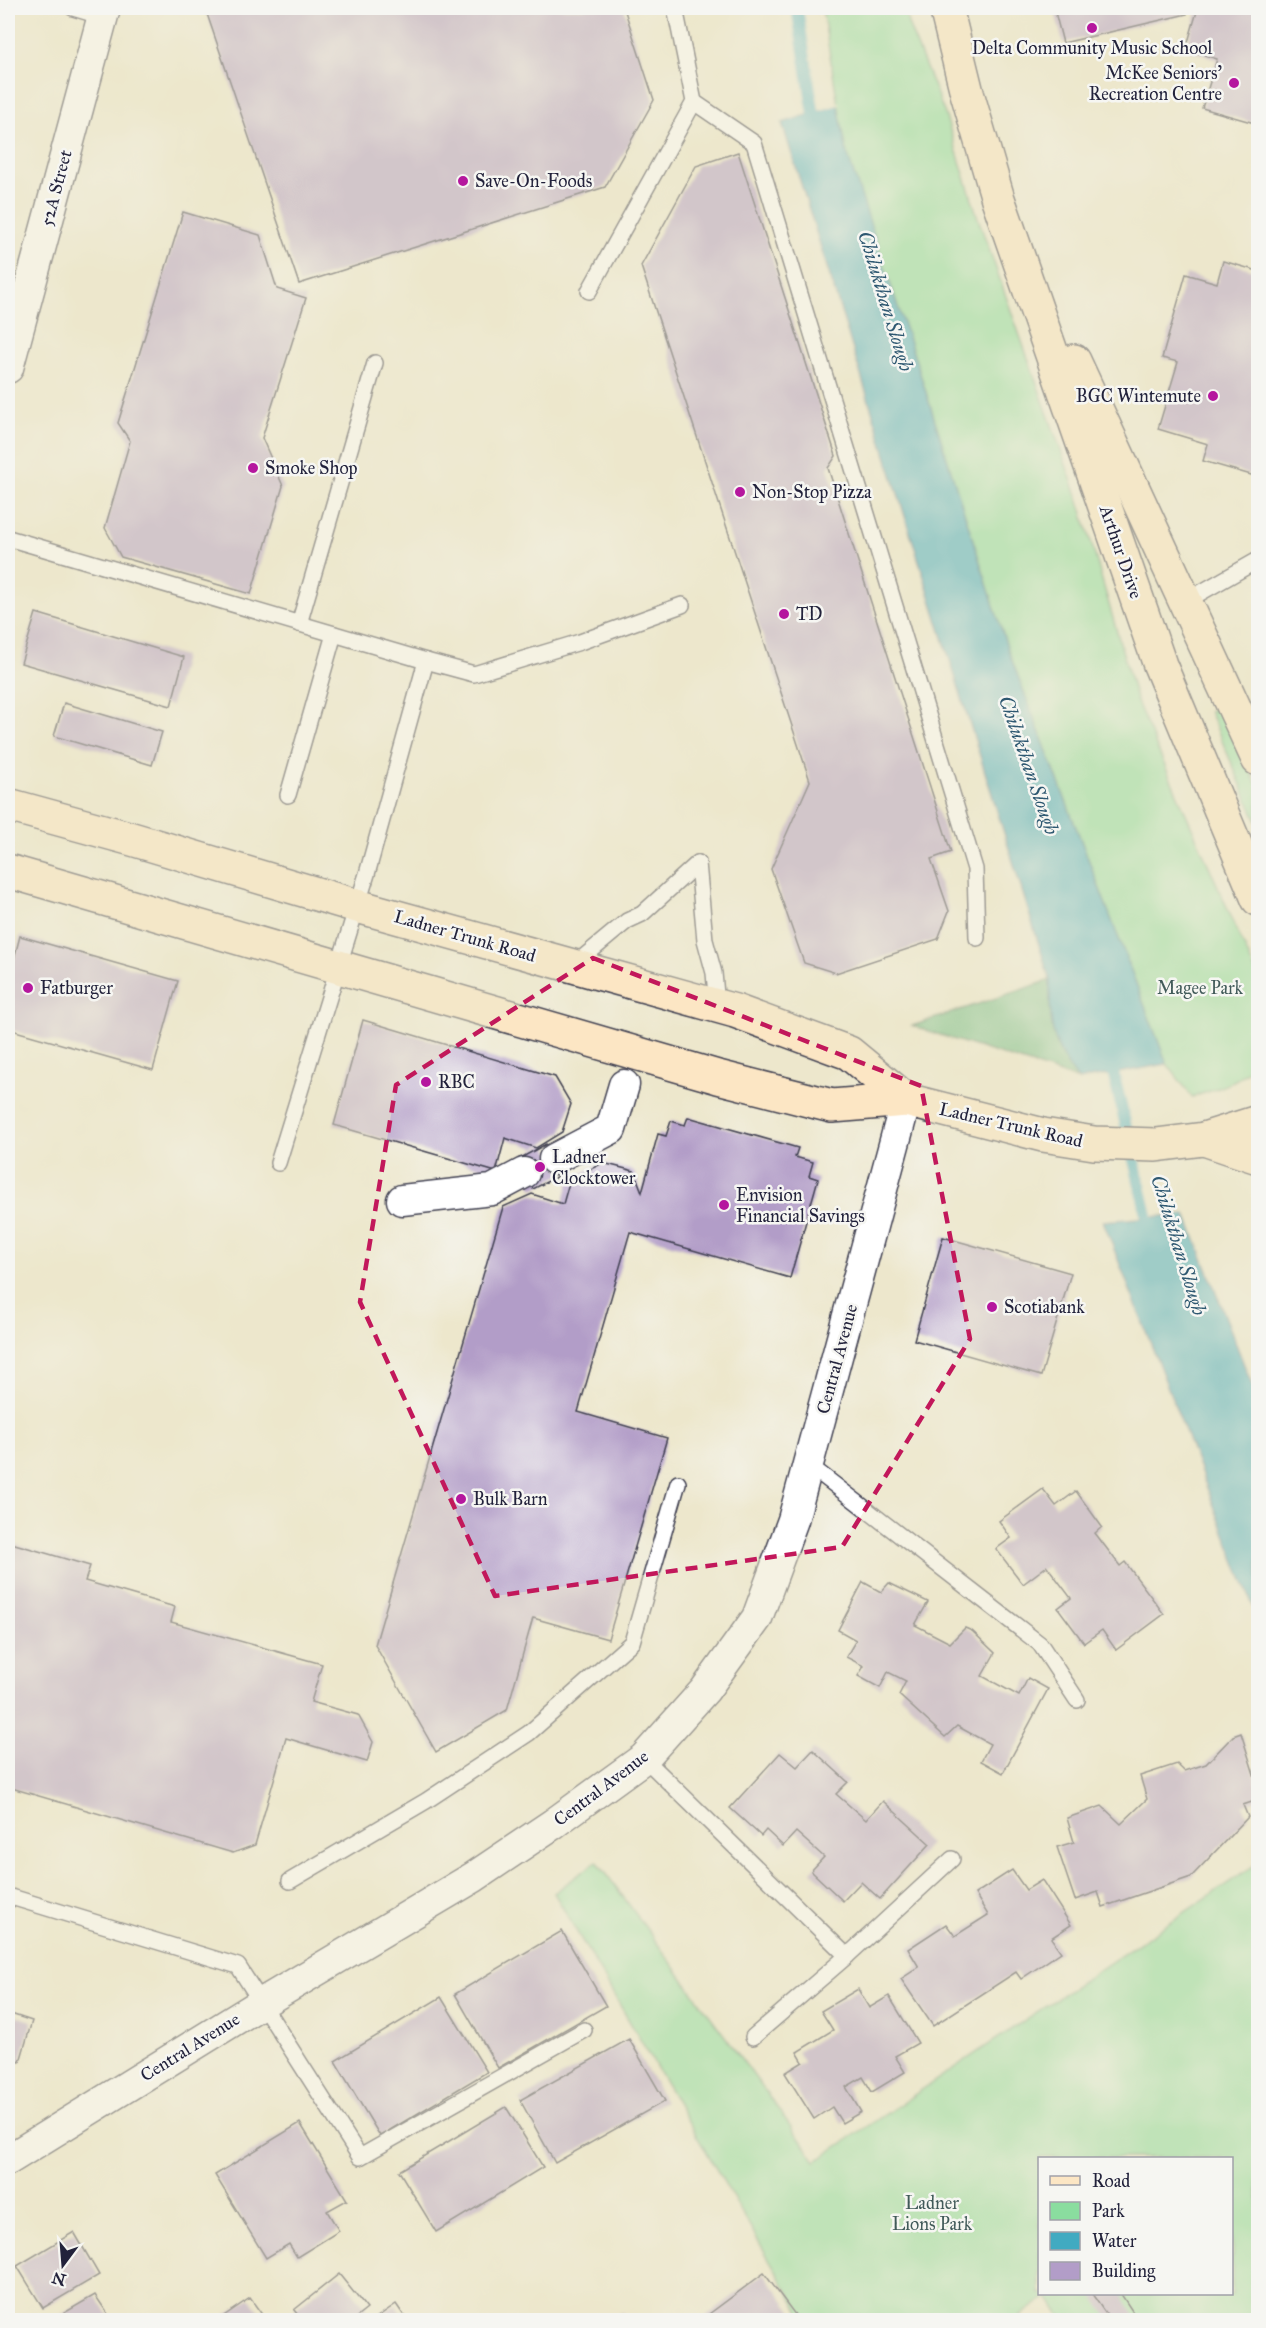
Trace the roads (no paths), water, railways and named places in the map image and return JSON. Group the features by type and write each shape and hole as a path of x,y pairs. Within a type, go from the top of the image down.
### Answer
{"main road":[{"name":"Arthur Drive","path":"946,8 967,93 998,199 1160,665 1258,899"},
{"name":"Arthur Drive","path":"998,199 1258,759"},
{"name":"Ladner Trunk Road","path":"8,805 132,839 357,906 717,1006 849,1053 906,1100"},
{"name":"Ladner Trunk Road","path":"8,871 718,1077 832,1106 906,1100 1043,1135 1094,1143 1156,1144 1204,1139 1258,1122"},
{"path":"1204,1139 1258,1157"}],"street":[{"name":"52A Street","path":"8,368 104,12"},
{"path":"554,1159 611,1129 624,1085"},
{"name":"Central Avenue","path":"8,2160 262,2002 474,1877 553,1824 644,1758 705,1690 757,1618 794,1520 906,1100"},
{"path":"402,1200 492,1190 524,1173"}],"lane":[{"path":"73,8 104,12"},
{"path":"589,291 694,102 675,8"},
{"path":"694,102 754,143 975,868 977,938"},
{"path":"299,624 375,363"},
{"path":"8,538 474,674 580,642 682,605"},
{"path":"1186,601 1258,560"},
{"path":"288,795 334,634"},
{"path":"278,1162 339,968 426,661"},
{"path":"573,966 627,921 642,914 698,863 705,940 714,972 717,1006"},
{"path":"809,1465 1040,1644 1077,1700"},
{"path":"290,1881 426,1801 529,1733 632,1642 678,1484"},
{"path":"644,1758 847,1956"},
{"path":"753,2037 847,1956 952,1859"},
{"path":"8,1896 238,1966 360,2157 584,2030"}],"water":[{"path":"838,104 847,153 1009,653 1167,1064 1079,1080 1057,1045 1051,1021 1050,980 782,123"},
{"path":"1186,1214 1258,1401 1258,1619 1103,1221"}],"waterway":[{"name":"Chilukthan Slough","path":"797,8 816,128"},
{"name":"Chilukthan Slough","path":"1110,1059 1151,1232"}],"place":[{"name":"Delta Community Music School","path":"1092,28"},
{"name":"McKee Seniors' Recreation Centre","path":"1234,83"},
{"name":"Save-On-Foods","path":"463,181"},
{"name":"BGC Wintemute","path":"1213,396"},
{"name":"Smoke Shop","path":"253,468"},
{"name":"Non-Stop Pizza","path":"740,492"},
{"name":"TD","path":"784,614"},
{"name":"Fatburger","path":"28,988"},
{"name":"RBC","path":"426,1082"},
{"name":"Ladner Clocktower","path":"540,1167"},
{"name":"Envision Financial Savings","path":"724,1205"},
{"name":"Scotiabank","path":"992,1307"},
{"name":"Bulk Barn","path":"461,1499"}],"park label":[{"name":"Magee Park","path":"1200,988"},
{"name":"Ladner Lions Park","path":"932,2213"}]}
